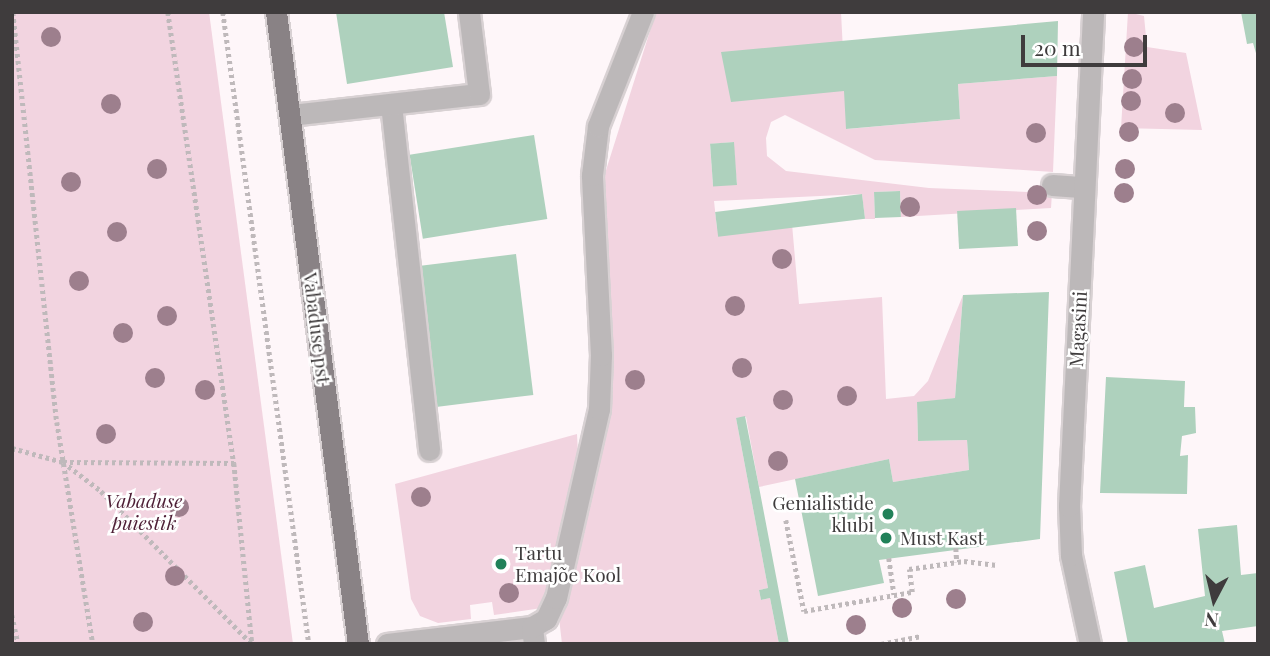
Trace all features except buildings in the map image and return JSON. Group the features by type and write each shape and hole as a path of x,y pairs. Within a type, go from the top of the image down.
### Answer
{"main road":[{"name":"Vabaduse pst","path":"276,12 358,644"}],"street":[{"path":"291,115 479,94 469,12"},
{"path":"387,644 533,636 546,619 556,598 594,437 602,384 595,150 597,126 643,12"},
{"name":"Magasini","path":"1090,644 1071,555 1069,506 1093,12"},
{"path":"391,104 429,450"},
{"path":"1052,185 1084,187"}],"path":[{"path":"13,12 63,462 93,644"},
{"path":"167,12 234,463 252,644"},
{"path":"223,12 309,644"},
{"path":"12,448 63,462 234,463"},
{"path":"63,462 101,491 252,644"},
{"path":"786,520 804,611 912,592 909,569 957,562 997,565"},
{"path":"956,548 957,562"},
{"path":"889,558 894,595"},
{"path":"12,615 18,644"},
{"path":"881,644 921,636"}],"green space":[{"name":"Vabaduse puiestik","path":"12,12 209,12 293,644 12,644"},
{"path":"656,12 841,12 847,129 960,119 958,84 1057,76 1053,172 875,160 785,115 771,122 766,138 767,156 786,171 929,188 1052,193 1051,208 901,217 900,191 874,192 875,219 865,219 862,194 714,201 717,228 792,224 799,304 882,297 886,399 914,396 928,381 963,295 955,398 917,403 918,441 967,440 969,470 893,482 889,459 759,487 746,417 736,418 768,588 759,590 761,600 770,598 779,644 562,644 559,618 572,586 609,408 611,336 601,186","holes":["733,142 737,184 713,186 710,144"]},
{"path":"1128,12 1144,16 1147,47 1186,53 1202,130 1121,128"},
{"name":"Tartu Emajõe Kool","path":"577,434 578,454 542,608 494,615 492,602 470,605 471,619 438,623 420,616 411,599 395,484"}],"place":[{"name":"Genialistide klubi","path":"888,514"},
{"name":"Must Kast","path":"886,538"},
{"name":"Tartu Emajõe Kool","path":"501,564"}]}
